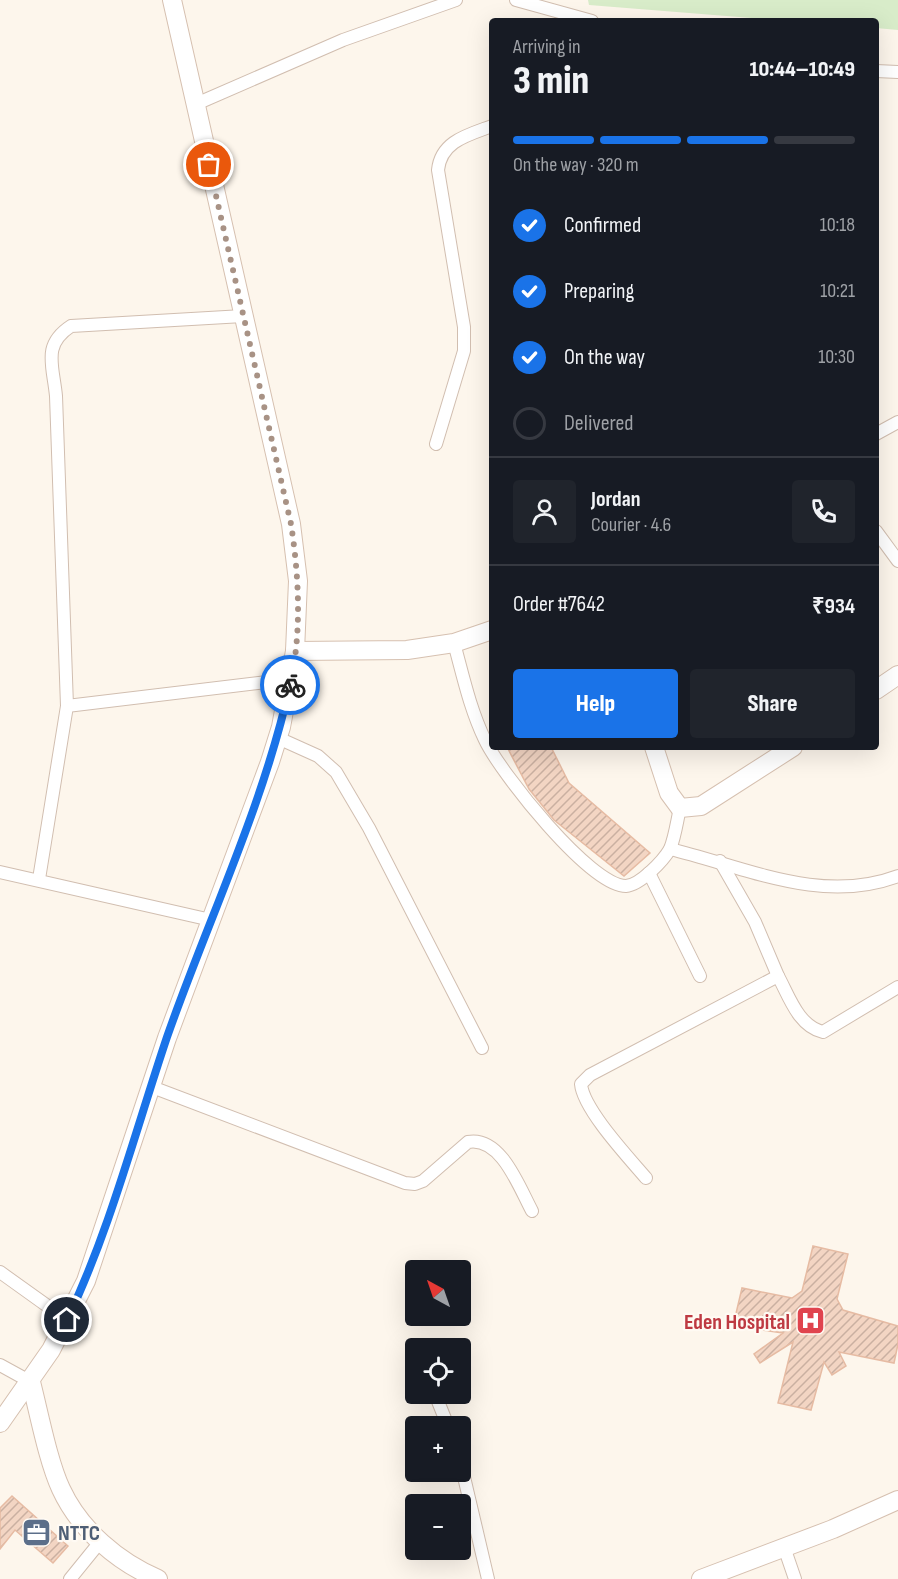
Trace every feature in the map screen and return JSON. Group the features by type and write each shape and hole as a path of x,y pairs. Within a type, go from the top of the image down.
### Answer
{"main road":[{"path":"0,1423 31,1382 67,1320 86,1281 211,920 278,738 295,651 297,581 291,524 172,0"},
{"path":"295,651 407,650 454,643 489,631"},
{"path":"879,688 898,675"},
{"path":"655,750 669,793 680,808 701,806 788,750"},
{"path":"31,1382 61,1489 81,1520 100,1542 133,1569 158,1579"},
{"path":"701,1579 833,1529 898,1500"}],"street":[{"path":"196,104 343,40 456,0"},
{"path":"516,0 581,18"},
{"path":"879,71 898,72"},
{"path":"436,444 464,351 464,327 438,170 439,157 449,145 489,127"},
{"path":"39,879 67,706 56,396 51,346 59,334 71,326 243,315"},
{"path":"879,432 898,422"},
{"path":"879,535 898,561"},
{"path":"454,643 472,708 489,747"},
{"path":"67,706 291,679"},
{"path":"278,738 318,756 336,772 369,828 482,1048"},
{"path":"491,750 536,813 568,847 612,883 626,886 640,882 649,873 670,849 680,808"},
{"path":"670,849 720,861 784,882 834,888 868,886 898,876"},
{"path":"720,861 755,922 777,976 803,1022 812,1029 823,1032 898,987"},
{"path":"0,872 39,879 211,920"},
{"path":"649,873 700,976"},
{"path":"646,1178 618,1146 582,1094 581,1084 591,1075 777,976"},
{"path":"152,1088 405,1183 415,1184 423,1181 468,1142 485,1144 500,1155 532,1211"},
{"path":"0,1272 67,1320"},
{"path":"0,1365 31,1382"},
{"path":"465,1482 488,1579"},
{"path":"70,1579 100,1542"},
{"path":"784,1547 795,1579"}],"green space":[{"path":"588,0 898,0 898,30 879,28 879,18 752,18 589,5"}],"building":[{"path":"509,750 552,750 569,783 650,853 624,876 554,820 529,789"},
{"name":"Eden Hospital","path":"813,1246 848,1254 837,1299 843,1310 898,1326 898,1344 894,1363 839,1352 846,1366 832,1375 824,1362 811,1410 778,1403 793,1342 760,1363 754,1354 783,1333 733,1326 742,1288 792,1298 802,1291"},
{"name":"NTTC","path":"12,1496 68,1546 53,1563 15,1530 0,1549 0,1508"}],"way so far":[{"path":"209,165 259,393 291,524 297,581 297,617 290,685"}],"place":[{"name":"Eden Hospital","path":"811,1321"},
{"name":"NTTC","path":"37,1532"}],"route":[{"path":"67,1320 86,1281 124,1174 167,1038 270,762 281,728 290,685"}]}
